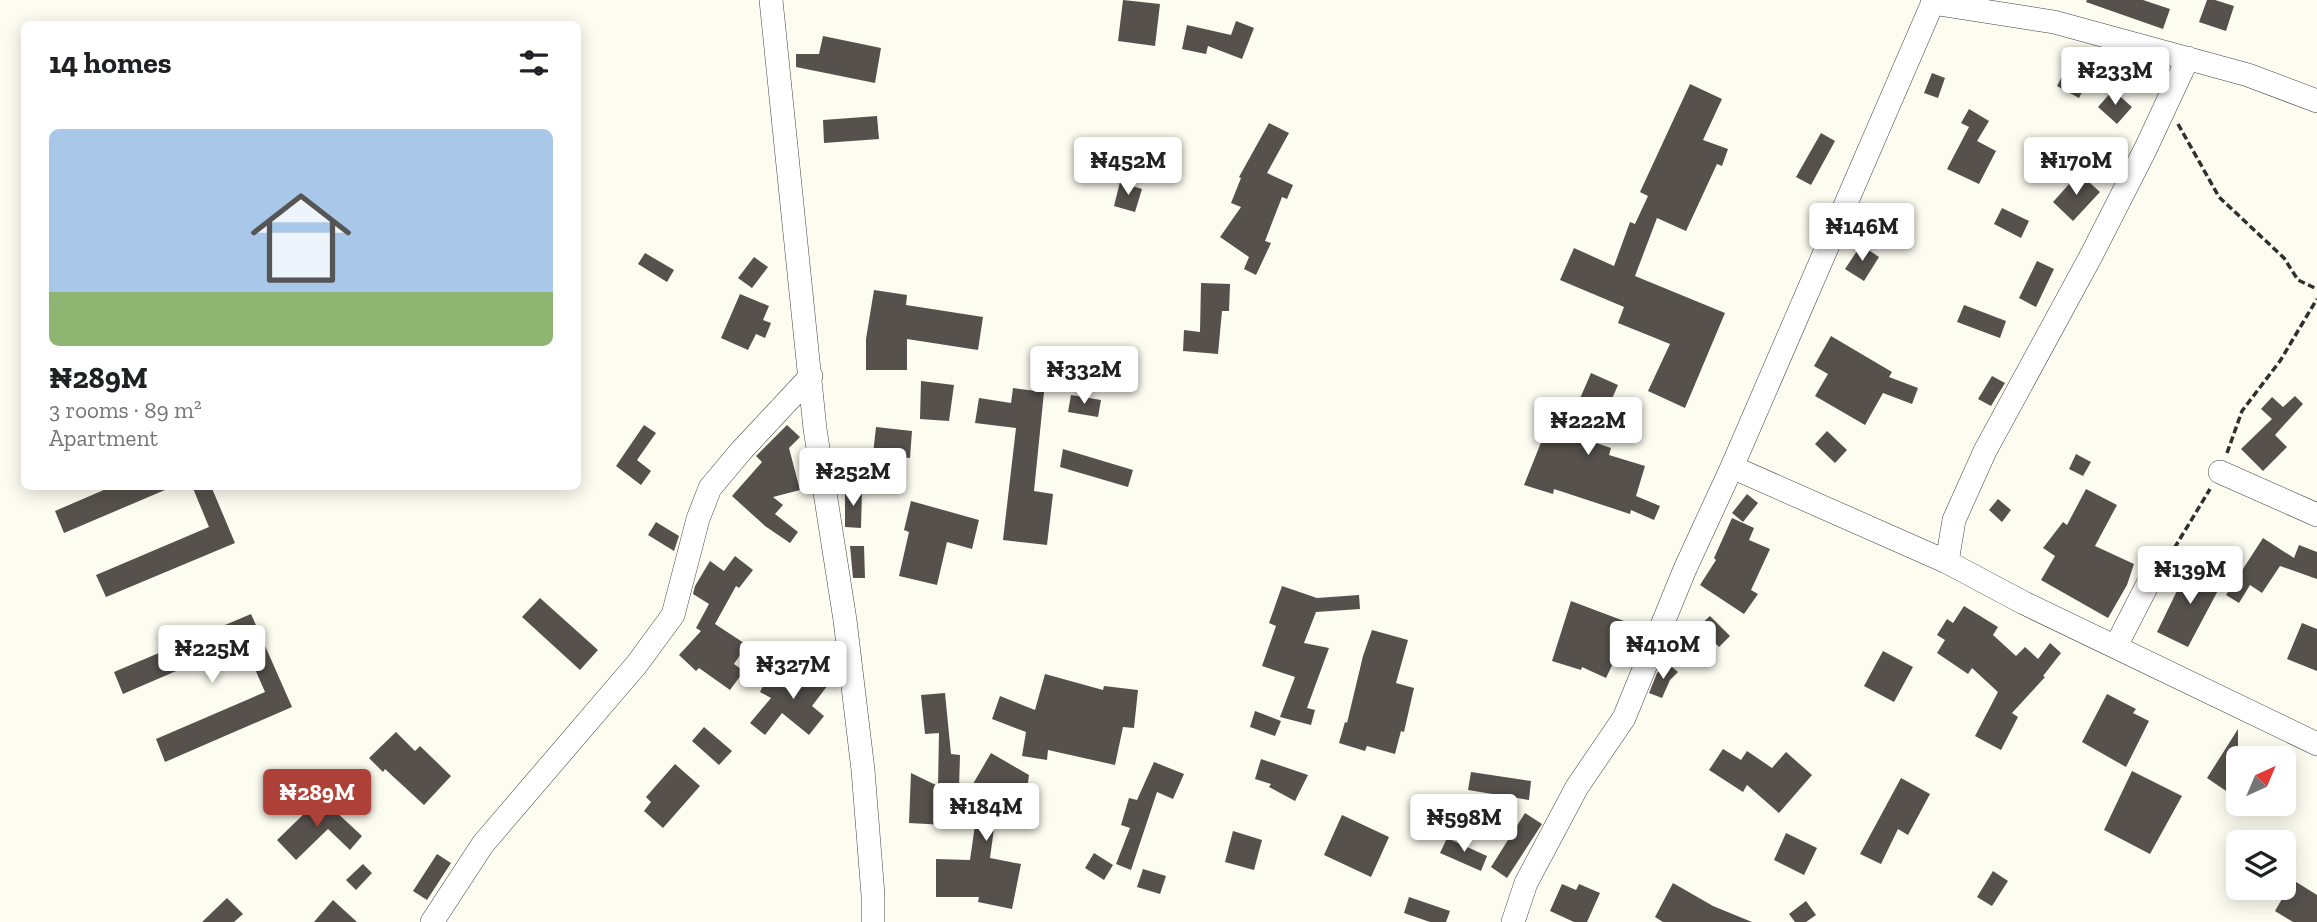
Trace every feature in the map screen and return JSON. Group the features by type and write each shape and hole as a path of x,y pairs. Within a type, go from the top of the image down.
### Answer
{"street":[{"path":"771,0 815,429 845,620 863,770 873,922"},
{"path":"1513,922 1526,883 1577,787 1624,718 1685,569 1732,467 1933,2 2054,22 2248,75 2317,101"},
{"path":"1947,562 1954,520 1984,451 2091,256 2188,58"},
{"path":"432,922 483,844 637,664 673,615 698,519 710,488 811,376"},
{"path":"1732,467 1947,562 2024,603 2317,744"},
{"path":"2220,472 2317,515"},
{"path":"2116,646 2155,570"}],"path":[{"path":"2167,103 2219,197 2284,258 2298,280 2317,289"},
{"path":"2155,570 2165,563 2220,472 2242,411 2280,361 2317,299"}],"building":[{"path":"1123,0 1160,4 1155,46 1118,41"},
{"path":"2143,0 2170,9 2163,29 2086,2"},
{"path":"2207,0 2234,6 2226,31 2199,22"},
{"path":"1236,21 1254,28 1242,59 1208,46 1206,54 1182,49 1187,25 1231,35"},
{"path":"823,36 881,48 875,83 796,67 796,54 819,54"},
{"path":"2072,57 2087,65 2080,78 2087,82 2079,98 2057,86"},
{"path":"1932,73 1945,78 1938,98 1924,93"},
{"path":"1690,84 1722,99 1703,140 1728,149 1722,166 1717,164 1686,231 1657,218 1635,276 1725,313 1685,408 1648,391 1670,344 1618,323 1624,307 1560,280 1574,248 1614,266 1630,222 1635,224 1648,196 1640,192"},
{"path":"2113,90 2132,107 2117,124 2098,107"},
{"path":"1969,109 1989,121 1977,141 1996,151 1979,184 1947,169 1969,127 1961,123"},
{"path":"877,116 879,139 824,143 823,120"},
{"path":"1269,123 1289,133 1267,173 1293,185 1287,199 1282,197 1265,241 1271,243 1256,275 1244,269 1249,257 1220,237 1241,207 1231,203 1241,178 1239,177"},
{"path":"1821,133 1835,141 1811,185 1796,177"},
{"path":"2079,173 2100,192 2073,221 2053,202"},
{"path":"1120,182 1142,189 1135,212 1114,206"},
{"path":"2002,208 2029,221 2021,238 1994,224"},
{"path":"1861,245 1879,257 1864,281 1845,269"},
{"path":"645,253 674,270 667,282 638,264"},
{"path":"754,257 768,267 752,288 738,278"},
{"path":"2037,261 2054,269 2036,307 2019,298"},
{"path":"1201,283 1230,284 1229,311 1222,311 1218,354 1183,351 1184,330 1200,332"},
{"path":"874,290 907,295 906,305 983,317 978,350 907,339 907,370 866,370 866,339"},
{"path":"740,294 769,306 763,320 771,323 765,338 756,334 748,350 721,338"},
{"path":"1964,305 2006,321 2000,338 1957,322"},
{"path":"1831,336 1892,372 1889,377 1918,388 1912,404 1883,393 1865,425 1815,396 1828,374 1814,366"},
{"path":"1591,373 1618,385 1593,442 1611,448 1609,455 1645,466 1636,496 1660,506 1654,520 1631,510 1630,514 1554,489 1553,494 1524,485 1554,410 1572,417"},
{"path":"1992,376 2005,383 1991,406 1978,399"},
{"path":"921,381 954,385 949,421 920,419"},
{"path":"1013,388 1044,392 1034,491 1053,494 1047,545 1003,540 1016,428 975,423 979,398 1011,403"},
{"path":"1071,395 1101,400 1098,417 1068,412"},
{"path":"2295,396 2303,404 2275,435 2287,447 2263,471 2241,449 2272,419 2261,409 2272,397 2283,407"},
{"path":"644,425 656,433 637,460 651,471 641,485 616,466"},
{"path":"787,425 800,437 789,448 800,490 773,497 783,505 775,514 798,532 790,543 765,526 732,496 762,462 756,456"},
{"path":"876,427 912,431 910,458 873,454"},
{"path":"1827,431 1847,450 1835,463 1815,444"},
{"path":"1063,449 1133,470 1128,487 1060,467"},
{"path":"2076,454 2091,462 2083,476 2069,469"},
{"path":"845,489 862,489 861,528 845,527"},
{"path":"2086,489 2117,505 2095,546 2134,564 2127,585 2108,618 2041,580 2055,556 2043,548 2063,522 2067,525"},
{"path":"104,490 165,490 64,533 55,511"},
{"path":"194,490 213,490 235,543 106,597 96,575 209,527"},
{"path":"1747,494 1758,503 1743,522 1732,513"},
{"path":"1998,499 2011,510 2002,522 1989,510"},
{"path":"911,501 979,520 972,549 947,542 937,585 899,576 909,532 904,530"},
{"path":"1732,518 1754,528 1749,540 1770,549 1751,590 1758,594 1744,614 1700,585 1716,560 1714,558"},
{"path":"656,522 679,536 674,551 648,535"},
{"path":"2263,538 2294,558 2299,545 2317,552 2317,579 2280,566 2262,593 2250,585 2239,603 2226,595"},
{"path":"850,546 864,546 865,578 853,578"},
{"path":"735,556 753,570 739,588 736,586 715,624 747,645 734,664 744,671 730,690 699,668 696,671 679,655 701,631 696,628 709,604 693,594 695,586 710,561 724,571"},
{"path":"2190,564 2223,581 2188,647 2157,632"},
{"path":"1282,586 1317,598 1359,595 1360,609 1316,612 1304,643 1329,648 1307,708 1315,710 1311,725 1280,717 1295,677 1262,666 1276,626 1269,623"},
{"path":"540,598 598,650 580,670 522,617"},
{"path":"1571,601 1632,624 1606,678 1582,667 1581,670 1552,661"},
{"path":"1964,606 1998,627 1993,635 2016,656 2025,647 2038,659 2050,643 2061,653 2043,676 2045,677 2012,713 2018,717 2001,750 1975,736 1998,692 1972,668 1968,674 1937,653 1945,640 1937,635 1947,619 1953,623"},
{"path":"251,614 292,707 165,762 156,739 265,692 243,642 123,694 114,672"},
{"path":"1710,616 1730,636 1719,647 1699,626"},
{"path":"2302,623 2317,629 2317,671 2287,659"},
{"path":"1372,630 1408,640 1396,683 1414,688 1404,732 1401,731 1395,754 1367,746 1365,751 1339,743"},
{"path":"1883,651 1913,667 1894,702 1864,686"},
{"path":"807,663 831,681 812,706 824,716 809,735 782,713 765,735 750,723 771,698 760,692 767,678 788,689"},
{"path":"1667,663 1678,672 1670,680 1662,698 1649,693 1657,673"},
{"path":"1045,674 1103,690 1104,686 1138,690 1134,728 1123,727 1115,765 1048,750 1047,760 1022,756 1026,732 992,719 1000,696 1035,710"},
{"path":"945,693 951,754 960,755 959,789 944,789 945,825 909,823 911,773 938,786 939,733 925,734 921,695"},
{"path":"2107,694 2136,709 2133,713 2149,721 2126,767 2082,742"},
{"path":"1255,711 1281,721 1275,736 1250,727"},
{"path":"704,727 732,751 719,765 692,741"},
{"path":"2238,729 2238,746 2227,746"},
{"path":"396,732 415,751 420,746 451,776 424,805 369,758"},
{"path":"2226,748 2226,791 2207,778"},
{"path":"1723,749 1741,760 1747,751 1772,768 1786,752 1812,775 1779,813 1747,785 1743,792 1709,770"},
{"path":"991,753 1029,775 1026,797 1006,794 1003,807 997,806 990,858 1021,864 1012,909 978,902 979,897 936,897 936,859 970,860 980,790 970,789"},
{"path":"1261,759 1308,775 1295,801 1269,787 1271,784 1255,779"},
{"path":"1154,762 1184,774 1173,799 1157,792 1131,870 1116,864 1130,828 1121,825 1129,798 1137,800"},
{"path":"675,764 700,786 663,828 644,811 651,802 646,797"},
{"path":"2132,771 2182,796 2150,854 2104,830"},
{"path":"1471,772 1531,781 1529,800 1468,790"},
{"path":"1901,778 1930,794 1908,835 1898,829 1881,864 1860,854"},
{"path":"319,796 362,836 350,850 328,829 296,860 277,840"},
{"path":"1525,813 1542,824 1507,878 1491,867"},
{"path":"1342,815 1389,837 1371,877 1324,855"},
{"path":"1233,831 1262,840 1254,870 1225,862"},
{"path":"1786,833 1817,848 1804,875 1774,860"},
{"path":"1447,838 1487,856 1481,871 1440,853"},
{"path":"1094,853 1113,865 1104,880 1085,868"},
{"path":"437,854 451,863 427,900 413,891"},
{"path":"363,864 372,873 356,890 346,880"},
{"path":"1143,869 1166,876 1160,894 1137,887"},
{"path":"1993,871 2008,881 1992,906 1977,897"},
{"path":"2296,882 2317,895 2317,922 2293,922 2275,911 2281,900 2296,900"},
{"path":"1673,883 1713,906 1752,922 1663,922 1655,917"},
{"path":"1562,884 1576,890 1579,884 1600,893 1587,922 1574,922 1550,911"},
{"path":"1409,897 1450,911 1446,922 1430,922 1404,913"},
{"path":"227,898 243,914 234,922 202,922"},
{"path":"333,900 357,922 314,922"},
{"path":"1806,901 1816,915 1806,922 1795,922 1789,914"}]}
